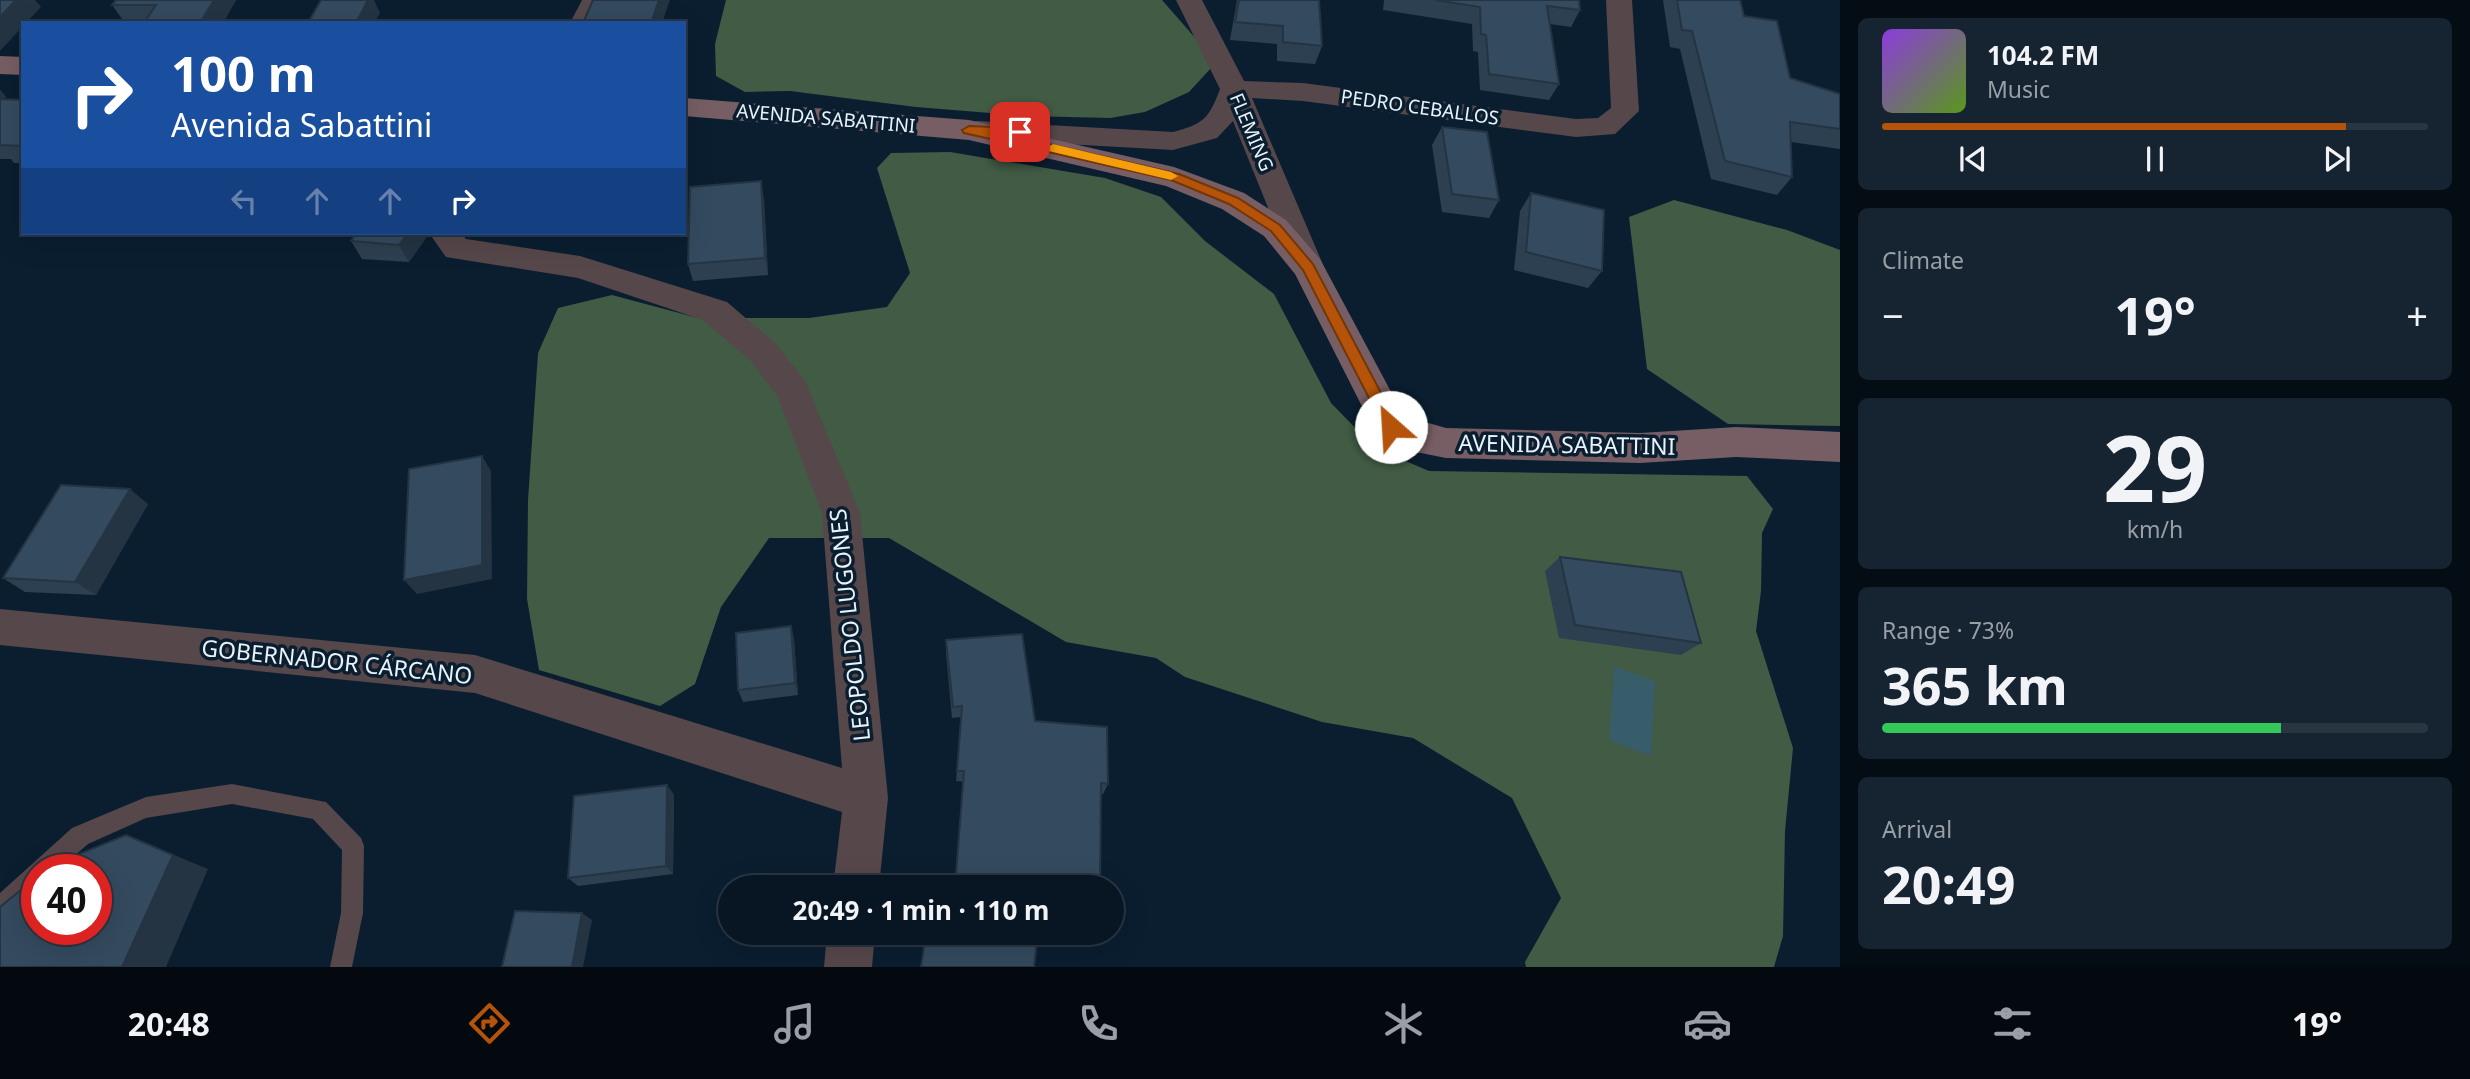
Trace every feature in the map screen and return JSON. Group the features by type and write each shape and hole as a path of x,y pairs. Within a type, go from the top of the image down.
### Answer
{"street":[{"name":"FLEMING","path":"1189,0 1234,89 1308,267"},
{"name":"PEDRO CEBALLOS","path":"1234,89 1303,92 1576,128 1605,127 1625,111 1619,0"},
{"path":"0,65 21,66"},
{"name":"AVENIDA SABATTINI","path":"686,107 969,130 1172,141 1200,134 1223,120 1234,89"},
{"name":"AVENIDA SABATTINI","path":"969,130 1174,177 1233,201 1275,228 1308,267 1391,427 1416,437 1446,443 1640,448 1736,442 1840,447"},
{"name":"LEOPOLDO LUGONES","path":"446,235 457,249 580,267 715,311 764,353 793,391 841,513 866,799 857,875"},
{"name":"GOBERNADOR CÁRCANO","path":"0,627 475,674 866,799"},
{"path":"848,967 850,945"}],"lane":[{"path":"577,21 588,0"},
{"path":"59,854 80,836 146,808 232,794 319,809 353,846 352,913 341,967"},
{"path":"0,908 21,888"}],"green space":[{"path":"726,0 1162,0 1197,40 1212,67 1189,92 1145,112 1110,118 1026,116 916,107 790,91 745,92 716,76 715,44"},
{"path":"950,152 1105,178 1161,197 1205,241 1274,294 1331,403 1375,448 1429,471 1747,476 1773,509 1762,533 1761,591 1756,631 1793,748 1785,831 1783,936 1774,967 1526,967 1525,962 1561,898 1512,798 1413,738 1322,722 1185,677 1156,658 1066,642 889,538 769,538 721,607 695,684 660,706 539,670 527,599 528,500 538,353 558,308 612,295 698,318 809,318 887,307 910,273 877,168 891,153"},
{"path":"1674,200 1787,230 1840,250 1840,426 1728,424 1647,369 1629,217"}],"water":[{"path":"1614,667 1655,681 1651,756 1609,740"}],"building":[{"path":"0,0 16,0 0,17"},
{"path":"116,0 214,0 201,21 145,21 156,5 112,5"},
{"path":"321,0 368,0 357,21 309,21"},
{"path":"593,0 659,0 652,21 584,21"},
{"path":"1239,0 1319,0 1322,46 1283,42 1283,26 1235,22"},
{"path":"1435,0 1579,0 1580,10 1547,6 1559,84 1489,74 1486,35 1481,34 1480,7"},
{"path":"1677,0 1740,0 1744,16 1777,21 1790,78 1840,94 1840,129 1790,122 1792,177 1725,161 1692,31 1682,30"},
{"path":"0,99 21,100 21,146 0,145"},
{"path":"1442,127 1487,132 1499,200 1452,194"},
{"path":"761,181 765,258 688,264 690,187"},
{"path":"1531,193 1604,210 1602,271 1526,252"},
{"path":"356,235 406,235 399,245 351,241"},
{"path":"482,456 482,565 404,580 409,469"},
{"path":"61,485 130,489 75,582 3,578"},
{"path":"1560,557 1681,572 1701,643 1575,625"},
{"path":"791,626 795,683 738,690 736,633"},
{"path":"1022,634 1035,721 1107,727 1108,784 1101,783 1100,875 956,875 964,771 957,771 962,706 953,707 946,640"},
{"path":"667,785 666,866 568,878 574,796"},
{"path":"126,835 173,855 122,967 0,967 0,907 21,890 21,945 112,945 112,854 79,854"},
{"path":"515,911 582,913 572,967 502,967"},
{"path":"924,945 1037,945 1034,967 921,967"}],"slow traffic":[{"path":"1053,148 1171,176"}],"route":[{"path":"1020,132 969,130 1174,177 1233,201 1275,228 1308,267 1391,427"}]}
